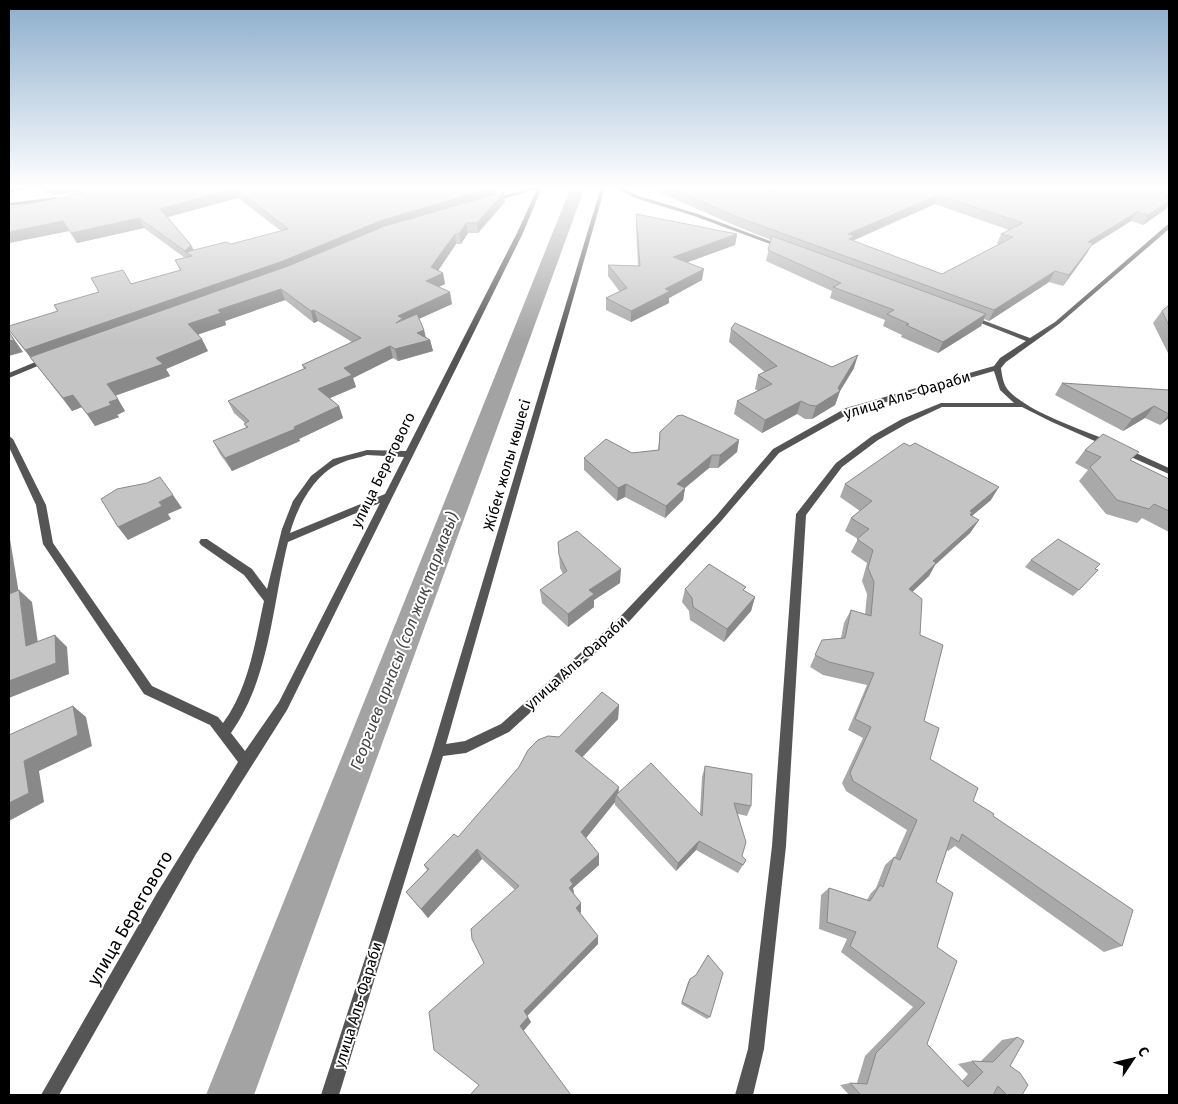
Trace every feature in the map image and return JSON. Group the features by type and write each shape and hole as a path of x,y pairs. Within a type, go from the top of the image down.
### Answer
{"street":[{"name":"улица Берегового","path":"50,1095 170,882 245,762 283,706 517,239"},
{"name":"Жібек жолы көшесі","path":"438,751 588,239"},
{"path":"760,239 788,249"},
{"name":"улица Аль-Фараби","path":"330,1095 438,751 466,747 505,728 621,623 720,518 776,451 849,410 997,368 1003,360 1057,324 1155,239"},
{"path":"960,314 1032,341"},
{"path":"9,376 54,357"},
{"path":"997,368 998,377 1006,392 1023,405 1169,471"},
{"name":"улица Аль-Фараби","path":"744,1095 756,1049 779,846 801,514 839,465 875,438 905,421 941,405 1023,405"},
{"path":"9,439 41,505 48,544 148,690 214,721 245,762"},
{"path":"223,733 242,704 264,628 275,566 297,500 317,473 340,458 366,451 408,454"},
{"path":"284,540 388,496"},
{"path":"204,542 248,572 270,600"}],"building":[{"path":"168,239 185,239 191,245 185,251"},
{"path":"252,239 338,239 283,261 25,350 9,330 9,326 58,311 54,305 99,292 91,278 123,270 131,284 181,270 175,260 192,256 186,252 226,242 231,244"},
{"path":"355,239 452,239 431,267 443,273 426,281 450,292 398,316 403,318 396,323 417,314 424,330 417,333 430,340 395,349 390,346 344,368 352,375 318,389 339,406 294,427 295,429 225,458 213,441 248,427 244,424 249,421 228,401 306,368 302,365 361,338 314,310 311,311 281,289 218,310 221,313 188,324 202,339 156,358 163,364 107,384 118,399 109,402 111,405 87,414 73,395 63,398 30,357 288,266"},
{"path":"638,239 724,239 673,257 704,269 665,289 670,291 631,311 606,298 627,288 608,265 640,266"},
{"path":"771,239 779,239 986,314 943,342 887,314 894,310 833,287 841,283 768,250"},
{"path":"796,239 850,239 942,274 1010,239 1094,239 1088,242 1093,243 1069,275 1055,271 994,310"},
{"path":"1169,305 1169,326 1162,311"},
{"path":"735,323 832,367 858,355 838,388 840,391 816,406 801,401 765,420 737,401 772,384 758,375 777,366 731,329"},
{"path":"9,332 14,340 9,341"},
{"path":"1062,383 1169,390 1169,414 1154,406 1132,419"},
{"path":"682,415 739,440 720,455 712,455 677,484 685,488 666,506 626,484 618,488 584,458 606,439 632,453 659,450 660,432 677,416"},
{"path":"1103,434 1139,452 1130,460 1169,479 1169,511 1154,504 1149,509 1117,500 1090,467 1101,457 1085,450"},
{"path":"904,443 910,446 915,443 999,487 970,511 972,512 970,515 979,520 933,561 936,563 909,589 922,599 920,635 943,645 924,721 939,728 930,759 978,788 973,801 994,814 993,816 1133,910 1122,946 962,834 959,842 951,837 936,882 953,893 937,947 957,961 927,1044 968,1087 983,1072 972,1061 993,1062 1017,1037 1024,1041 1010,1066 1020,1073 1028,1085 1022,1095 1007,1095 998,1086 993,1095 861,1095 850,1083 867,1084 876,1053 925,1003 850,946 856,932 827,922 829,888 870,901 880,885 883,887 894,857 900,860 917,820 853,781 850,773 871,727 855,719 874,673 829,662 815,655 822,640 845,638 851,610 871,616 874,582 868,568 873,550 857,539 869,529 851,518 872,501 845,484"},
{"path":"160,477 173,495 159,502 162,506 118,527 101,499 117,489 147,483"},
{"path":"577,531 621,569 589,590 594,594 568,614 540,590 567,571 559,555 558,542"},
{"path":"1058,539 1100,564 1095,569 1098,570 1079,590 1031,560"},
{"path":"709,564 746,587 743,590 755,597 727,629 693,607 692,598 685,589"},
{"path":"19,590 26,646 55,635 56,663 9,681 9,594"},
{"path":"602,692 619,705 575,751 619,787 581,832 599,854 570,880 573,884 569,888 581,903 576,908 598,936 524,1011 528,1017 520,1026 571,1095 470,1095 479,1085 434,1050 429,1012 484,963 472,939 471,929 519,886 477,849 421,909 406,892 429,869 424,865 454,834 458,837 519,767 528,750 538,740 548,736 559,737"},
{"path":"73,706 78,735 24,761 29,793 9,803 9,735"},
{"path":"651,763 702,816 705,766 752,774 751,806 734,803 746,842 742,856 746,860 743,865 699,841 678,863 616,795"},
{"path":"708,955 723,973 710,1017 682,1002 690,979 696,975"}],"waterway":[{"name":"Георгиев арнасы (сол жақ тармағы)","path":"230,1095 558,239"}]}
